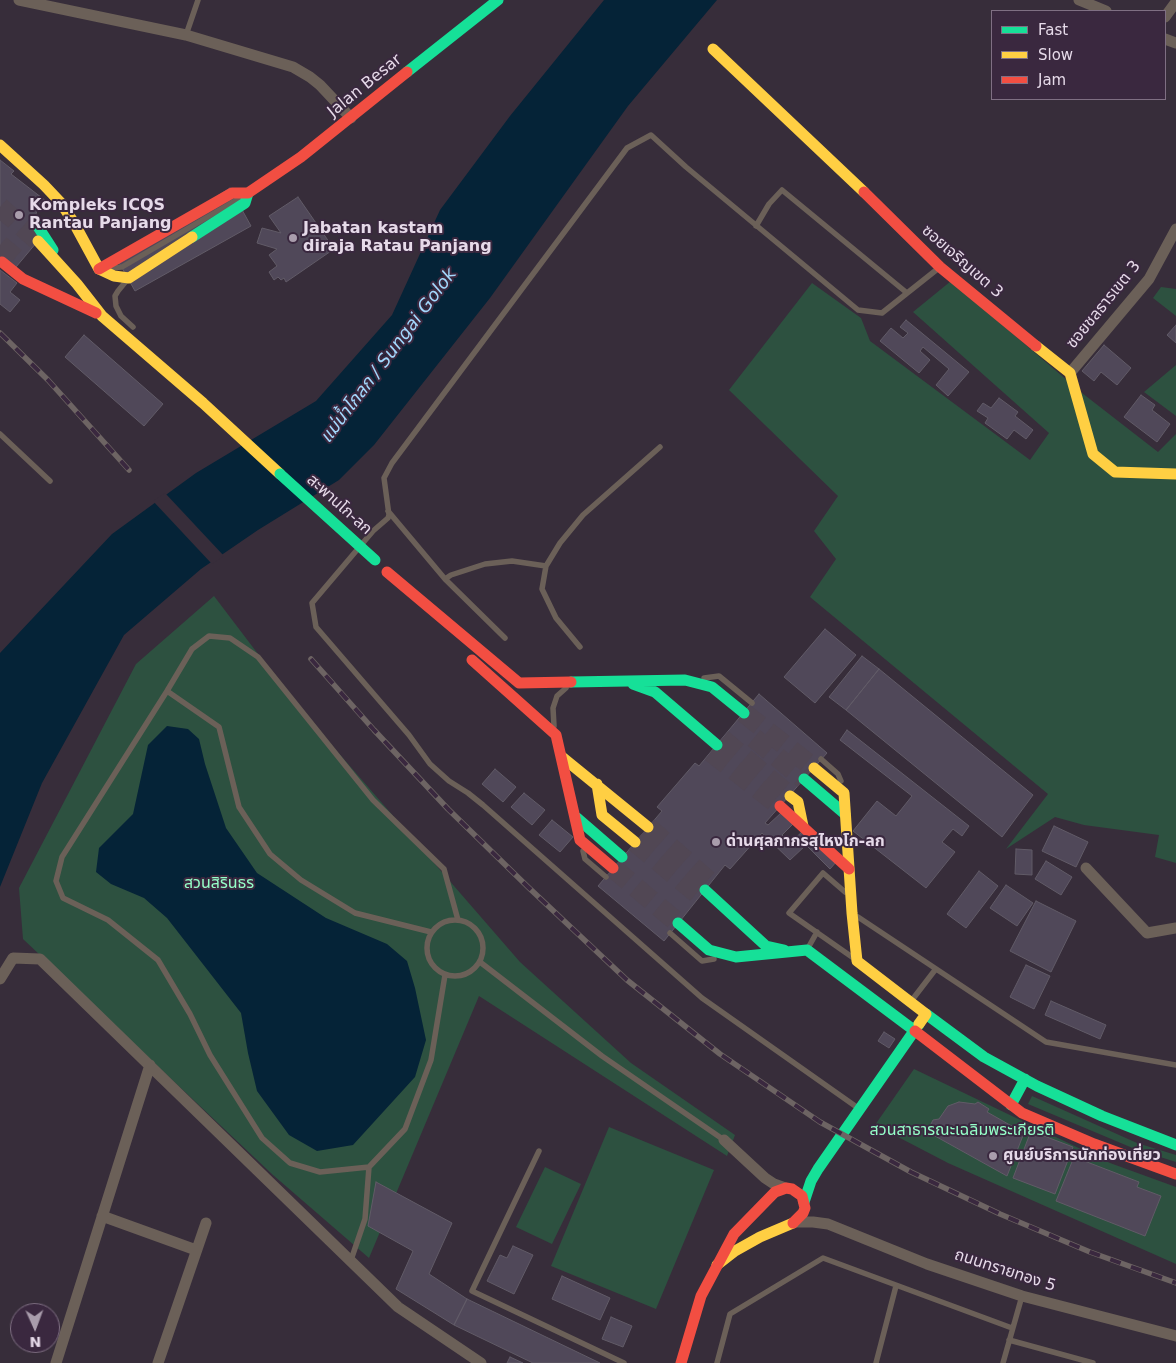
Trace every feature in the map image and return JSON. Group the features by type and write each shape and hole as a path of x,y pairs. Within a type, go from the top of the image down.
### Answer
{"main road":[{"name":"Jalan Besar","path":"99,269 232,193 248,193 302,157 498,0"},
{"name":"ซอยเจริญเขต 3","path":"714,49 940,267 1070,373"},
{"path":"0,145 61,203 74,222 99,269 114,276 129,278"},
{"name":"Jalan Besar","path":"129,278 245,204 248,193"},
{"path":"35,222 72,279 102,316"},
{"path":"36,244 72,279"},
{"path":"2,262 23,279 102,316"},
{"path":"20,262 40,279 72,301"},
{"path":"16,284 36,293 72,301"},
{"name":"สะพานโก-ลก","path":"102,316 203,403 387,572"},
{"path":"1070,373 1093,454 1115,472 1176,474"},
{"path":"387,572 432,626"},
{"path":"387,572 520,683 685,680 712,687 744,713"},
{"path":"462,652 556,735 577,818 580,840 610,872"},
{"path":"685,680 707,698"},
{"path":"624,681 655,692 716,745 624,681"},
{"path":"562,757 597,784 641,835"},
{"path":"817,764 844,793 857,960 908,1004 926,1014 984,1056 1025,1079 1102,1116 1176,1145"},
{"path":"804,780 846,814"},
{"path":"597,784 602,816 641,835"},
{"path":"599,798 641,835"},
{"path":"802,821 788,801 802,821 849,869"},
{"path":"577,818 622,857"},
{"path":"705,889 788,951 766,946 725,907 708,904 705,889"},
{"path":"678,923 710,950 736,957 807,950 1022,1112 1094,1144 1176,1174"},
{"path":"715,938 736,957"},
{"path":"818,1169 808,1178 780,1190 771,1197 768,1208 778,1223 793,1223 803,1214 804,1202 811,1181 818,1169 926,1014"},
{"path":"1011,1105 1025,1079"},
{"path":"786,1188 798,1192 804,1202"},
{"name":"ถนนทรายทอง 5","path":"681,1363 701,1296 717,1265 734,1234 771,1197"},
{"name":"ถนนทรายทอง 5","path":"717,1265 735,1251 793,1223"}],"street":[{"path":"19,0 186,35 293,67 320,84 351,118"},
{"path":"1079,0 1104,10"},
{"path":"1166,16 1176,2"},
{"name":"ซอยชลธารเขต 3","path":"1070,373 1149,279 1176,229"},
{"path":"1086,868 1147,934 1176,928"},
{"path":"0,979 13,958 40,958 398,1306 481,1363"},
{"path":"56,1363 150,1065"},
{"path":"724,1140 765,1178 774,1184 786,1188"},
{"path":"765,1178 771,1197"},
{"name":"ถนนทรายทอง 5","path":"804,1202 828,1224"},
{"path":"102,1216 196,1250"},
{"path":"158,1363 206,1222"},
{"name":"ถนนทรายทอง 5","path":"793,1223 813,1222 828,1224 927,1264 1022,1296 1176,1336"}],"lane":[{"path":"186,35 198,0"},
{"path":"860,1109 702,998 483,805 449,781 430,764 409,735 316,627 312,603 373,531 388,518 384,478 392,463 628,148 651,135 756,226 858,310 882,313 940,267"},
{"path":"756,226 769,204 782,190 907,293"},
{"path":"129,278 115,296 116,306 121,316 133,326"},
{"path":"0,434 50,481"},
{"path":"580,647 556,618 542,589 546,566 560,543 583,515 660,446"},
{"path":"388,512 445,578 505,638"},
{"path":"445,578 484,564 512,561 546,566"},
{"path":"369,1167 320,1172 290,1164 262,1138 210,1055 190,1014 158,960 108,920 63,898 56,881 62,857 192,649 209,636 230,638 258,657 373,800 444,869 458,920"},
{"path":"685,680 719,676 752,703"},
{"path":"556,735 553,708 557,696 574,682"},
{"path":"167,691 219,728 239,807 270,854 301,880 355,912 431,932"},
{"path":"851,896 823,873 789,913 857,960"},
{"path":"852,913 935,970 1046,1042 1176,1065"},
{"path":"458,920 467,922 475,928 483,944 480,962 468,973 461,976 445,975 437,971 428,957 426,948 431,932 443,922 458,920"},
{"path":"807,950 817,932"},
{"path":"670,933 702,961 736,957"},
{"path":"480,962 602,1056 724,1140"},
{"path":"908,1004 935,970"},
{"path":"351,1260 365,1219 369,1167 406,1129 431,1060 445,975"},
{"path":"539,1151 472,1291 624,1363"},
{"path":"717,1363 730,1314 823,1258 1012,1328"},
{"path":"876,1363 896,1286"},
{"path":"1003,1363 1022,1296"},
{"path":"1010,1340 1093,1363"}],"green space":[{"path":"951,281 1082,393 1158,452 1176,434 1176,863 1155,857 1159,835 1084,825 1055,817 1006,849 1048,794 810,597 836,559 814,531 838,496 729,390 812,283 861,318 870,341 1030,460 1049,433 913,312"},
{"path":"1161,287 1176,289 1176,316 1153,298"},
{"path":"1176,365 1176,416 1144,392"},
{"name":"สวนสิรินธร","path":"214,596 296,704 520,962 631,1063 735,1135 727,1156 479,996 369,1258 273,1175 23,939 19,888 136,664"},
{"name":"สวนสาธารณะเฉลิมพระเกียรติ","path":"914,1069 1110,1163 1176,1187 1176,1264 948,1163 875,1125"},
{"path":"1032,1096 1137,1143 1176,1155 1176,1162 1135,1149 1028,1104"},
{"path":"609,1127 714,1170 656,1309 551,1266"},
{"path":"545,1167 581,1184 552,1244 516,1227"}],"water":[{"name":"แม่น้ำโกลก / Sungai Golok","path":"604,0 717,0 628,106 490,298 374,445 339,480 258,530 201,569 124,635 42,783 0,887 0,653 112,534 196,473 316,401 392,315 440,210 510,116"},
{"path":"167,726 188,729 199,739 205,764 226,828 257,873 326,918 387,944 407,961 426,1040 415,1077 353,1145 317,1151 289,1135 257,1091 241,1013 167,918 144,898 111,884 96,872 99,848 133,814 148,745"}],"pier":[{"path":"165,493 224,556 212,564 153,501"}],"building":[{"name":"Kompleks ICQS Rantau Panjang","path":"0,160 14,171 11,174 46,201 36,213 42,236 16,267 0,265"},
{"path":"230,188 251,226 135,291 117,259"},
{"name":"Jabatan kastam diraja Ratau Panjang","path":"298,197 334,249 286,282 284,278 281,280 278,277 274,280 269,272 277,266 269,255 277,249 257,243 262,228 281,233 269,216"},
{"name":"Kompleks ICQS Rantau Panjang","path":"0,270 17,283 10,292 20,300 10,312 0,304"},
{"path":"906,320 969,372 948,396 936,385 949,369 923,347 920,351 930,360 919,373 880,341 891,328 903,338 908,333 900,327"},
{"path":"1176,325 1176,343 1167,335"},
{"path":"84,335 163,404 144,426 65,357"},
{"path":"1104,345 1131,368 1117,385 1101,372 1094,381 1082,371"},
{"path":"1141,395 1155,405 1152,410 1170,424 1157,442 1124,417"},
{"path":"999,398 1018,412 1015,416 1033,430 1026,439 1014,430 1007,439 985,423 988,418 977,411 983,403 991,408"},
{"path":"825,629 856,655 815,703 784,677"},
{"path":"862,656 879,669 846,710 829,697"},
{"path":"879,669 1033,795 1002,837 846,710"},
{"path":"759,694 827,753 765,823 768,825 782,812 794,823 782,835 790,843 805,829 837,861 830,869 806,845 790,860 762,833 730,869 725,865 664,941 598,886 662,811 657,807 695,763 699,766"},
{"path":"847,730 969,826 962,836 953,829 942,842 955,852 926,888 853,831 877,801 896,816 912,796 840,740"},
{"path":"495,769 516,787 503,802 482,784"},
{"path":"524,793 545,810 532,825 511,807"},
{"path":"552,820 573,837 560,852 539,835"},
{"path":"1054,826 1088,842 1076,867 1042,851"},
{"path":"1016,849 1032,850 1032,875 1015,874"},
{"path":"1046,861 1072,877 1061,895 1035,879"},
{"path":"979,871 998,886 966,928 947,914"},
{"path":"1006,885 1033,903 1017,926 990,908"},
{"path":"1036,901 1076,921 1051,972 1010,951"},
{"path":"1026,965 1050,976 1034,1009 1010,997"},
{"path":"1051,1001 1106,1025 1100,1039 1045,1015"},
{"path":"884,1032 895,1039 889,1048 878,1041"},
{"name":"ศูนย์บริการนักท่องเที่ยว","path":"959,1102 975,1104 978,1102 989,1109 987,1112 1024,1133 1007,1176 935,1136 928,1130 933,1120 939,1119 948,1106"},
{"path":"1031,1131 1073,1147 1055,1194 1013,1178"},
{"path":"1074,1157 1139,1182 1137,1187 1161,1196 1145,1236 1056,1201"},
{"path":"376,1182 452,1223 429,1274 467,1299 454,1325 396,1289 413,1251 368,1226"},
{"path":"513,1246 533,1255 514,1294 487,1281 500,1255 507,1258"},
{"path":"562,1276 610,1298 600,1320 552,1299"},
{"path":"467,1299 600,1363 533,1363 454,1325"},
{"path":"611,1317 632,1326 623,1347 602,1339"},
{"path":"510,1357 523,1363 507,1363"}],"tunnel":[{"path":"0,207 38,241"},
{"path":"0,245 20,262"},
{"path":"744,713 814,768"},
{"path":"754,738 804,779"},
{"path":"722,739 790,796"},
{"path":"711,752 780,806"},
{"path":"648,827 711,883"},
{"path":"635,842 700,896"},
{"path":"613,868 678,923"}],"railway":[{"path":"0,333 48,380 129,470"},
{"path":"311,659 448,809 528,887 627,980 720,1054 820,1122 911,1172 1000,1214 1090,1252 1176,1283"}],"traffic: fast":[{"path":"407,72 498,0"},
{"path":"192,237 245,203 248,193"},
{"path":"35,222 53,250"},
{"path":"280,474 375,560"},
{"path":"571,682 685,680 712,687 744,713"},
{"path":"633,684 655,692 717,745"},
{"path":"804,779 845,814"},
{"path":"577,818 622,857"},
{"path":"705,890 766,946 784,950"},
{"path":"678,923 709,950 736,957 807,950 915,1031"},
{"path":"926,1014 984,1057 1037,1086 1102,1116 1176,1145"},
{"path":"804,1202 811,1181 818,1169 919,1024"},
{"path":"1011,1105 1025,1079"}],"traffic: slow":[{"path":"713,49 864,192"},
{"path":"0,145 61,203 99,269 114,276 129,278 192,237"},
{"path":"38,241 77,284 102,316 203,403 280,474"},
{"path":"1036,346 1070,373 1093,454 1115,472 1176,474"},
{"path":"562,757 648,827"},
{"path":"814,768 844,793 857,961 926,1014 919,1024"},
{"path":"597,784 602,815 635,842"},
{"path":"790,796 798,802 803,826"},
{"path":"717,1265 735,1251 760,1237 793,1223"}],"traffic: jam":[{"path":"99,269 232,193 248,193 301,157 407,72"},
{"path":"864,192 940,267 1036,346"},
{"path":"2,262 23,279 96,313"},
{"path":"387,572 519,683 571,682"},
{"path":"472,660 556,735 580,840 613,868"},
{"path":"780,806 849,869"},
{"path":"915,1031 1022,1113 1094,1144 1176,1174"},
{"path":"681,1363 701,1296 734,1234 775,1192 786,1188 792,1189 802,1196 805,1208 803,1213 793,1223"}],"place":[{"name":"Kompleks ICQS Rantau Panjang","path":"19,215"},
{"name":"Jabatan kastam diraja Ratau Panjang","path":"293,238"},
{"name":"ด่านศุลกากรสุไหงโก-ลก","path":"716,842"},
{"name":"ศูนย์บริการนักท่องเที่ยว","path":"993,1156"}]}
